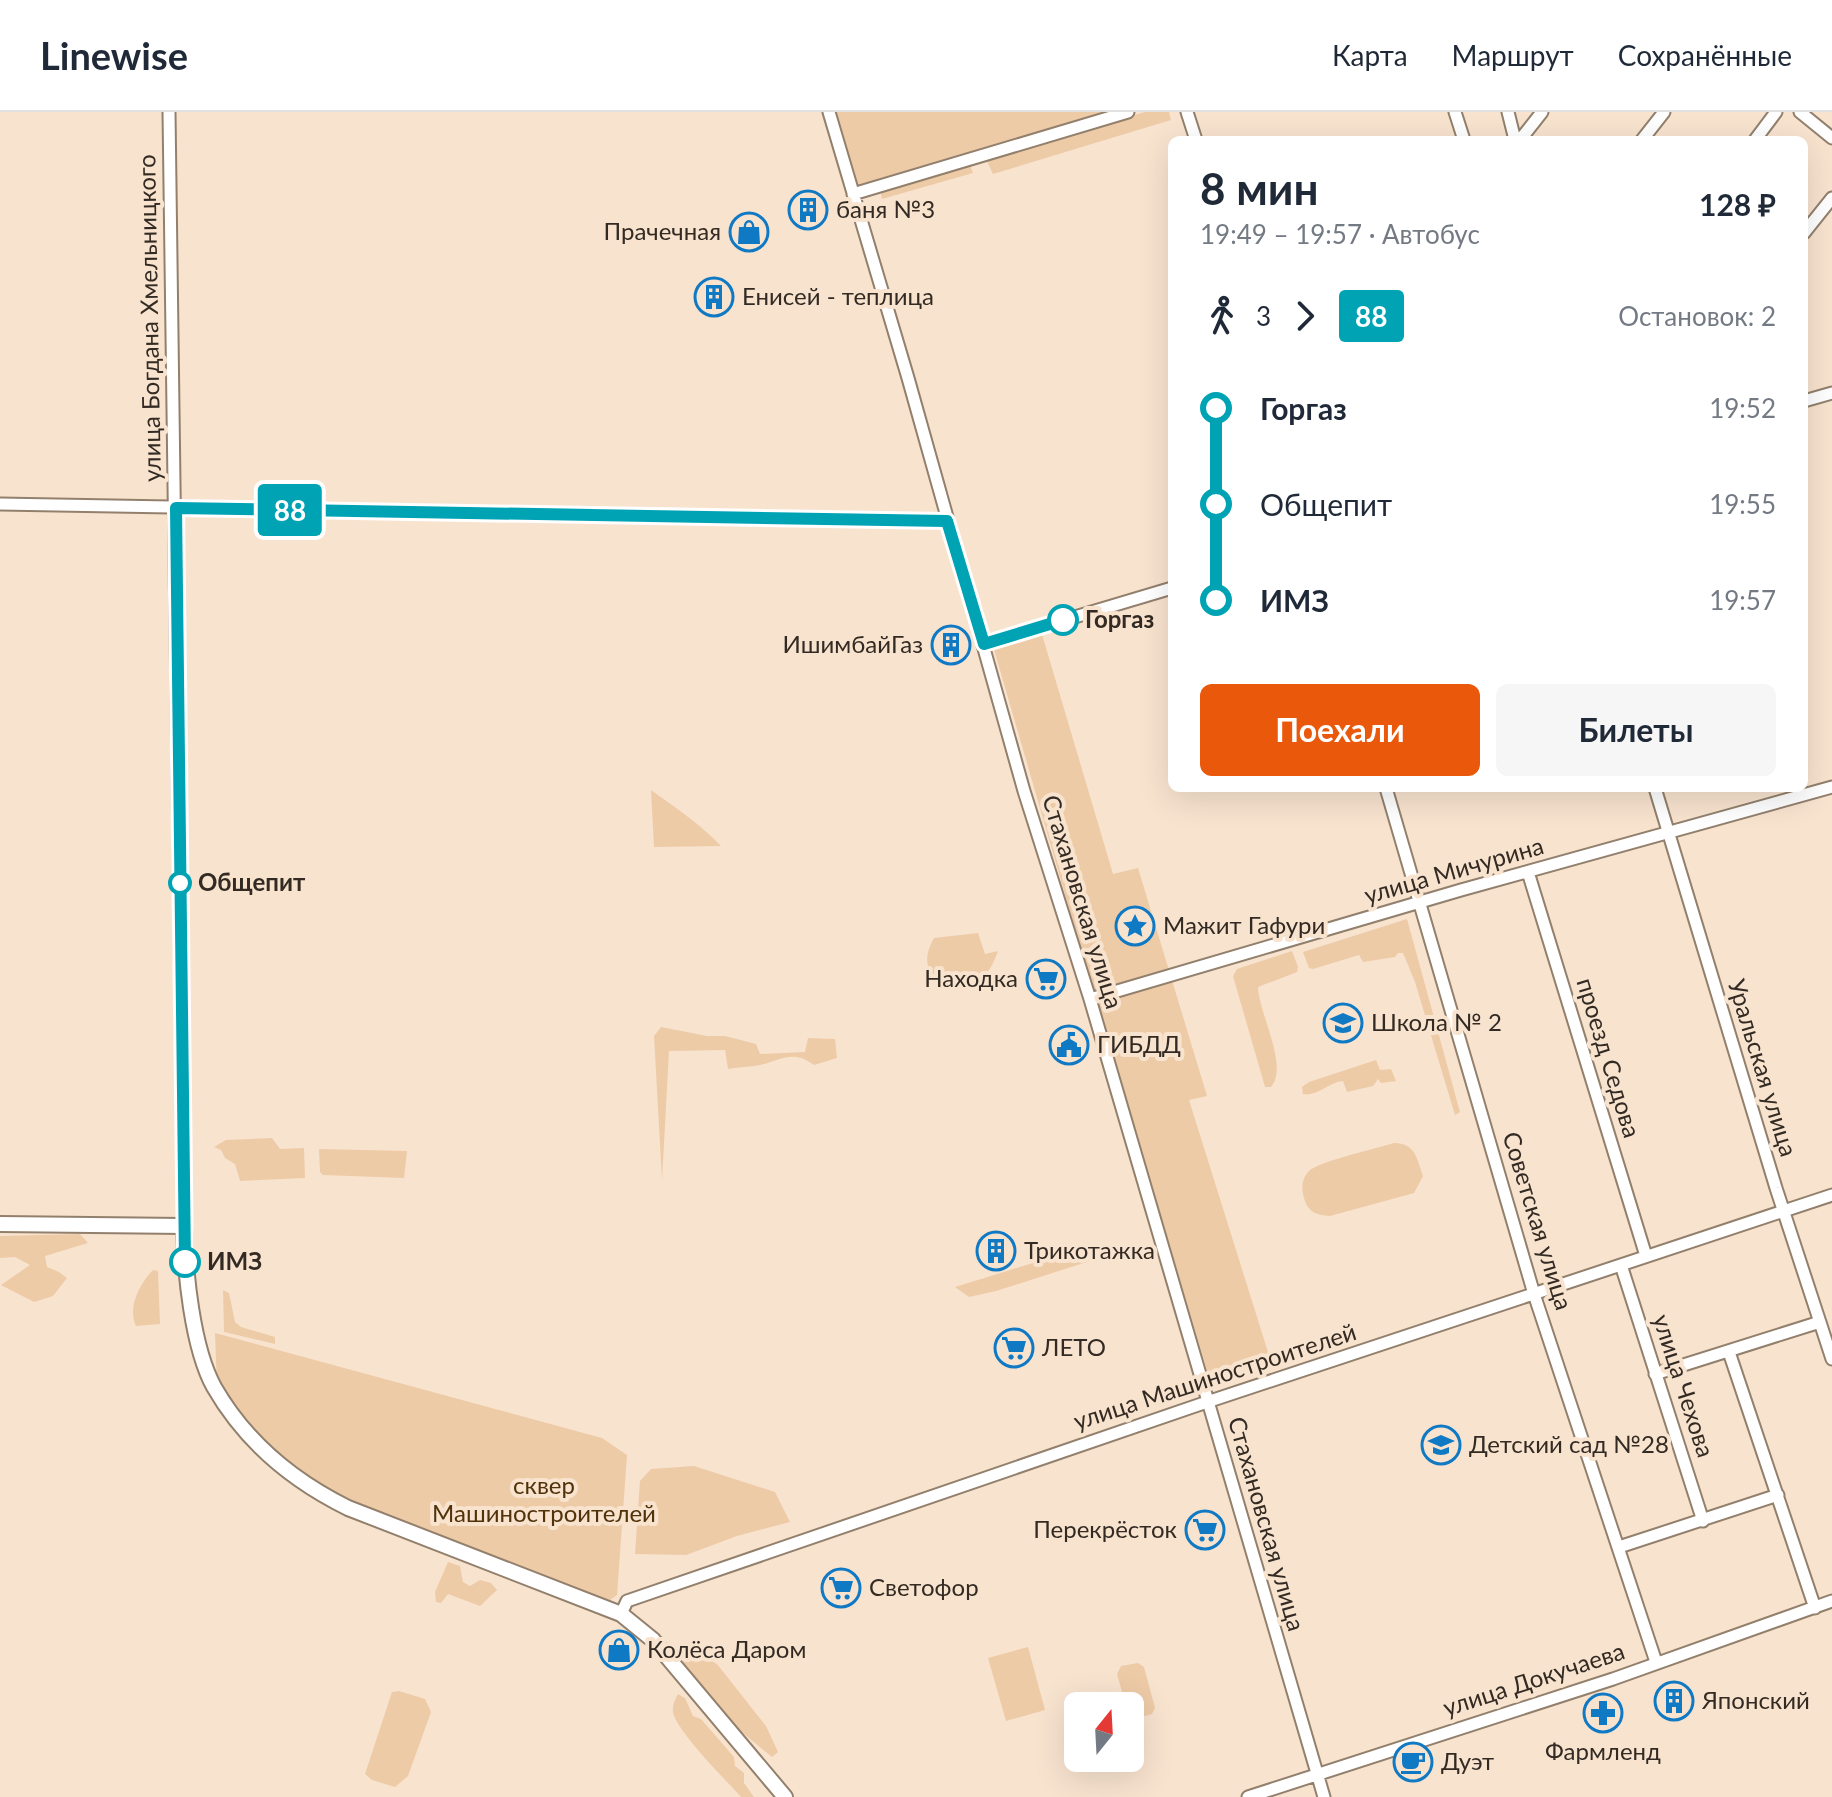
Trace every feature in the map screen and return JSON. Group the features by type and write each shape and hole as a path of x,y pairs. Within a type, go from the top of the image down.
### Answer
{"main road":[{"path":"0,1224 184,1226"},
{"name":"улица Богдана Хмельницкого","path":"184,1226 185,1262 193,1320 213,1385 239,1423 271,1459 314,1491 348,1508 621,1614 653,1640 785,1797"}],"street":[{"name":"улица Богдана Хмельницкого","path":"169,112 184,1226"},
{"name":"Стахановская улица","path":"829,112 908,378 1024,791 1090,999 1324,1797"},
{"path":"853,194 1128,112"},
{"path":"1187,112 1195,136"},
{"path":"1455,112 1463,136"},
{"path":"1508,112 1516,136"},
{"path":"1521,136 1542,112"},
{"path":"1645,136 1664,112"},
{"path":"1758,136 1776,112"},
{"path":"1800,112 1832,138"},
{"path":"1808,228 1832,198"},
{"path":"1808,400 1832,393"},
{"path":"0,504 947,521"},
{"path":"984,644 1168,589"},
{"name":"улица Мичурина","path":"1090,999 1832,787"},
{"name":"Советская улица","path":"1387,792 1534,1294 1656,1662"},
{"name":"Уральская улица","path":"1656,792 1832,1359"},
{"name":"проезд Седова","path":"1528,872 1646,1256"},
{"name":"улица Машиностроителей","path":"621,1614 627,1601 1207,1402 1832,1195"},
{"name":"улица Чехова","path":"1621,1265 1703,1521"},
{"path":"1655,1374 1820,1322"},
{"path":"1729,1352 1815,1608"},
{"path":"1619,1547 1778,1495"},
{"name":"улица Докучаева","path":"1248,1797 1832,1601"}],"green space":[{"path":"834,112 1106,112 854,186"},
{"path":"1145,112 1169,112 1171,120 993,174 986,159"},
{"path":"970,165 973,173 882,199 881,193"},
{"path":"1041,631 1113,874 1138,868 1207,1096 1189,1100 1273,1368 1212,1387 993,646"},
{"path":"651,790 696,823 721,846 654,847"},
{"path":"1407,919 1460,1112 1455,1115 1415,982 1403,953 1363,962 1359,955 1313,969 1309,968 1303,952"},
{"path":"978,933 985,954 998,951 988,971 968,984 937,985 927,962 934,938"},
{"path":"1292,951 1297,972 1258,987 1277,1066 1271,1087 1265,1087 1233,976 1237,969"},
{"path":"661,1027 707,1036 725,1036 756,1044 760,1054 805,1052 808,1038 835,1039 837,1058 814,1065 807,1060 787,1057 760,1065 728,1069 725,1050 669,1051 662,1180 654,1036"},
{"path":"1376,1060 1380,1070 1391,1069 1396,1081 1381,1083 1378,1079 1373,1086 1347,1092 1343,1081 1303,1094 1302,1087 1309,1082"},
{"path":"272,1138 280,1149 304,1148 305,1178 240,1181 235,1164 214,1147 226,1140"},
{"path":"1394,1143 1407,1146 1417,1158 1423,1176 1414,1193 1330,1216 1318,1214 1309,1208 1302,1189 1304,1178 1314,1167"},
{"path":"319,1149 407,1151 404,1178 323,1175 320,1172"},
{"path":"80,1234 88,1243 45,1256 47,1267 67,1278 53,1296 34,1302 1,1285 30,1265 15,1257 0,1258 0,1236"},
{"path":"1085,1247 1098,1254 1087,1262 996,1291 969,1297 955,1287"},
{"path":"153,1270 158,1271 160,1324 136,1326 133,1311 136,1296"},
{"path":"223,1290 229,1293 235,1322 241,1327 275,1337 275,1344 224,1332"},
{"name":"сквер Машиностроителей","path":"215,1333 602,1438 627,1455 617,1595 609,1601 542,1579 347,1503 290,1469 259,1441 217,1386"},
{"path":"694,1466 775,1492 790,1522 737,1536 686,1555 635,1554 640,1481 651,1469"},
{"path":"448,1562 460,1566 463,1582 470,1586 480,1580 491,1583 497,1590 480,1606 448,1594 441,1603 436,1602 435,1592"},
{"path":"1028,1647 1045,1710 1006,1721 988,1658"},
{"path":"695,1652 717,1664 766,1726 778,1752 772,1757 738,1729 678,1660 679,1656"},
{"path":"1138,1663 1144,1667 1155,1708 1152,1714 1144,1716 1144,1692 1122,1692 1117,1674 1121,1666"},
{"path":"399,1691 425,1699 431,1712 408,1776 395,1787 372,1780 365,1774 392,1692"},
{"path":"678,1694 685,1698 693,1716 701,1719 734,1757 735,1766 744,1773 744,1783 754,1797 741,1797 683,1731 673,1712"}],"bus line":[{"name":"88","path":"185,1262 176,508 947,521 984,644 1063,620"}],"place":[{"name":"баня №3","path":"808,210"},
{"name":"Прачечная","path":"749,232"},
{"name":"Енисей - теплица","path":"714,297"},
{"name":"Горгаз","path":"1063,620"},
{"name":"ИшимбайГаз","path":"951,645"},
{"name":"Общепит","path":"180,883"},
{"name":"Мажит Гафури","path":"1135,926"},
{"name":"Находка","path":"1046,979"},
{"name":"Школа № 2","path":"1343,1023"},
{"name":"ГИБДД","path":"1069,1045"},
{"name":"Трикотажка","path":"996,1251"},
{"name":"ИМЗ","path":"185,1262"},
{"name":"ЛЕТО","path":"1014,1348"},
{"name":"Детский сад №28","path":"1441,1445"},
{"name":"Перекрёсток","path":"1205,1530"},
{"name":"Светофор","path":"841,1588"},
{"name":"Колёса Даром","path":"619,1650"},
{"name":"Японский","path":"1674,1701"},
{"name":"Фармленд","path":"1603,1713"},
{"name":"Дуэт","path":"1413,1762"}]}
